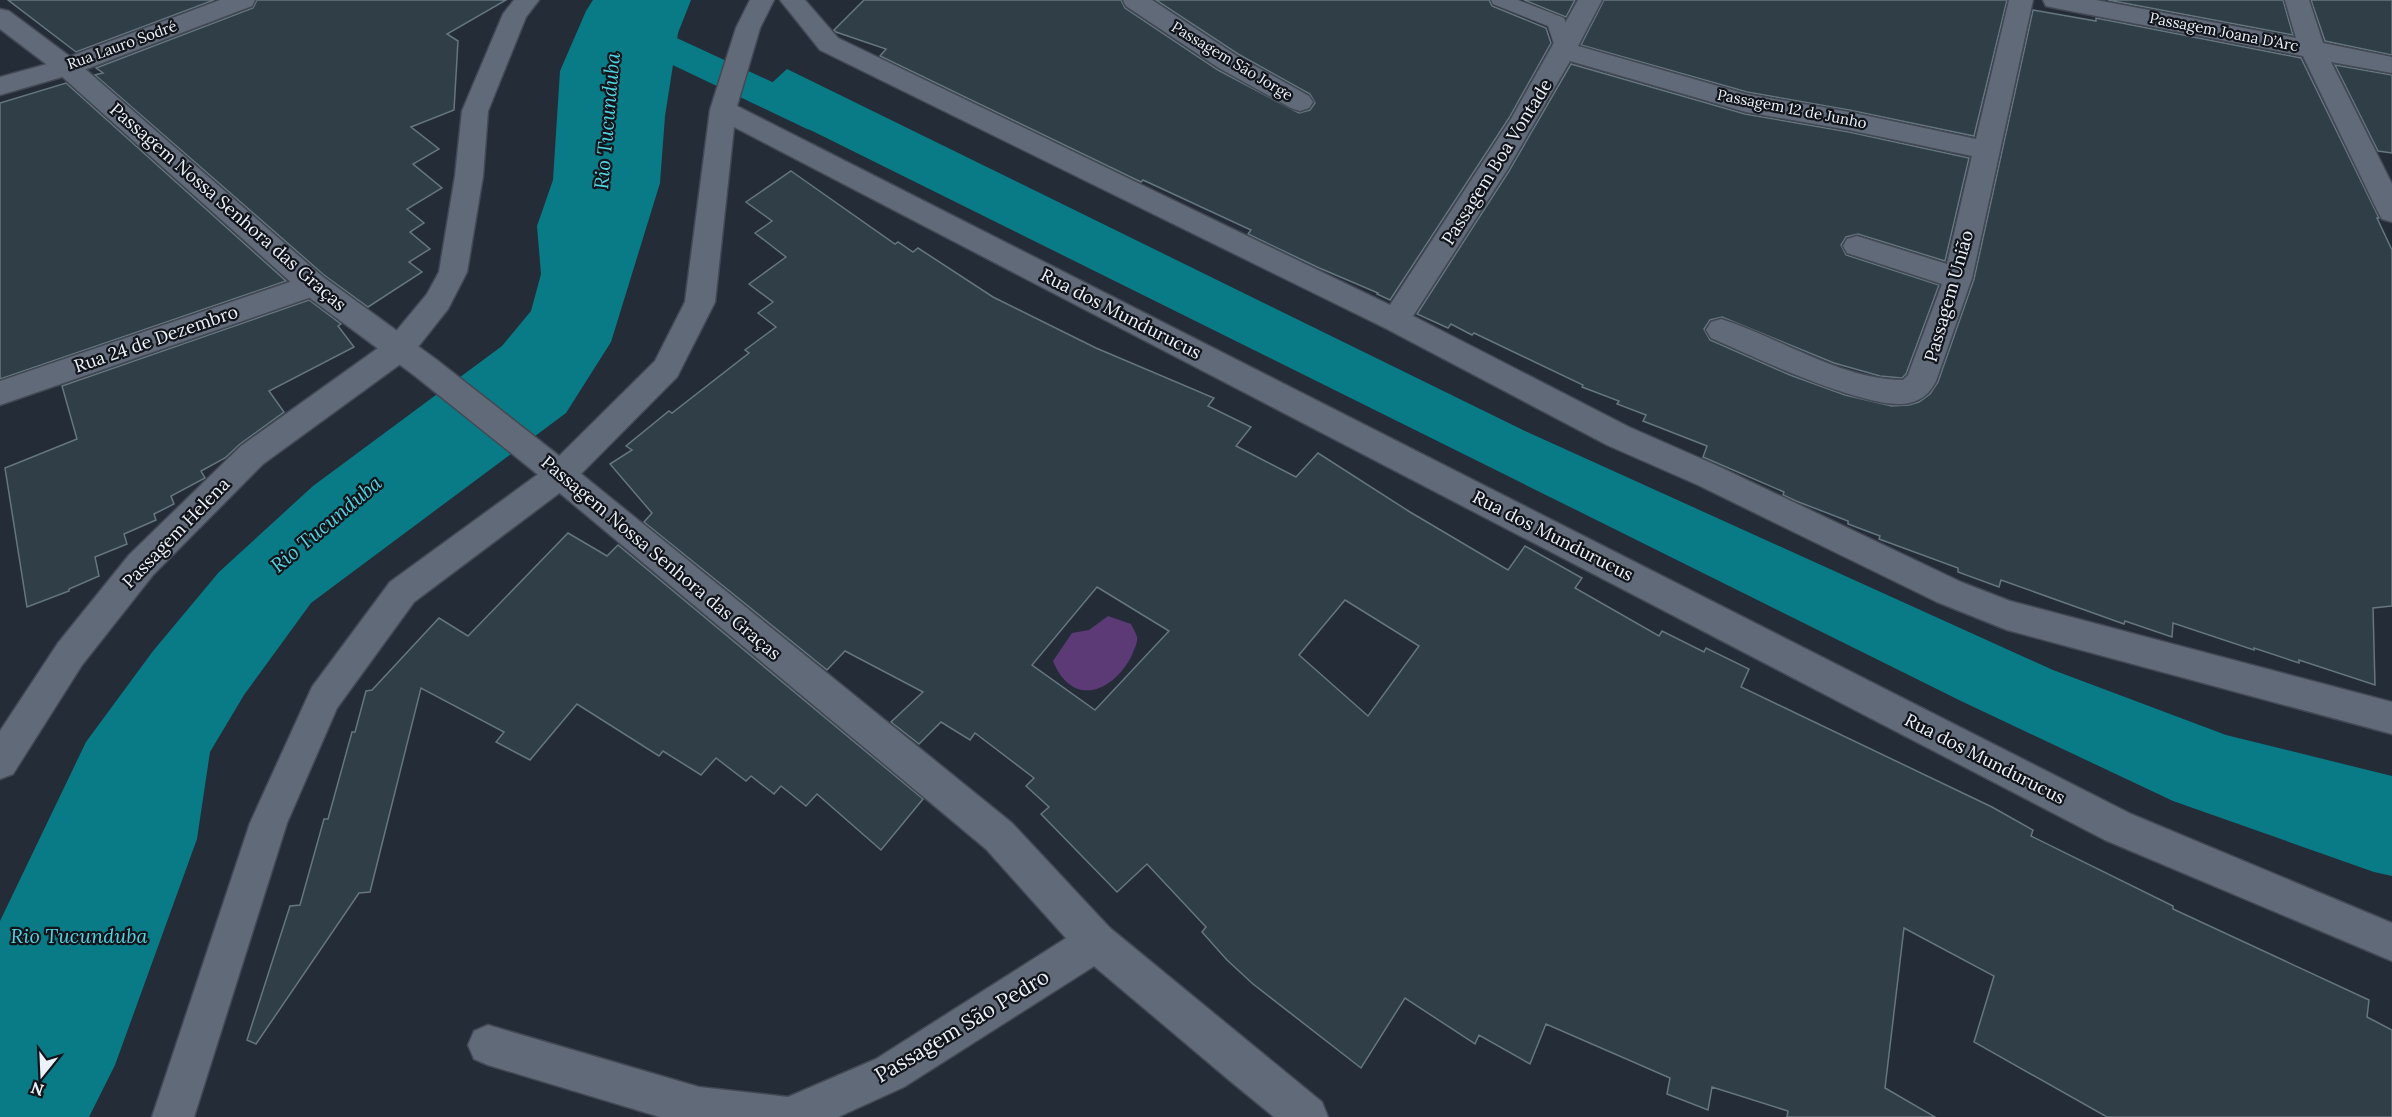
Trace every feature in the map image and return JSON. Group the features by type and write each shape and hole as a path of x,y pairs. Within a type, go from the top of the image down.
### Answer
{"street":[{"name":"Rua Lauro Sodré","path":"0,86 67,67 243,0"},
{"name":"Passagem Helena","path":"0,762 70,654 141,565 252,455 399,349 438,300 453,272 469,176 475,111 515,14 527,0"},
{"path":"173,1117 269,823 324,698 402,592 666,369 686,333 700,302 724,109 748,28 762,0"},
{"path":"792,0 829,44 1395,320 1618,436 1709,476 1949,592 2007,615 2392,718"},
{"name":"Passagem São Jorge","path":"1135,0 1228,62 1300,102"},
{"name":"Passagem Boa Vontade","path":"1395,320 1483,190 1565,51 1590,0"},
{"name":"Passagem União","path":"1720,330 1790,359 1883,392 1907,392 1915,388 1926,374 1958,278 2020,0"},
{"name":"Passagem Joana D’Arc","path":"2055,0 2392,65"},
{"path":"2297,0 2312,49 2392,212"},
{"name":"Passagem Nossa Senhora das Graças","path":"0,17 67,67 313,285 426,368 999,836 1096,942 1307,1117"},
{"name":"Passagem 12 de Junho","path":"1565,51 1746,103 1849,120 1986,150"},
{"name":"Rua dos Mundurucus","path":"724,109 2118,827 2392,942"},
{"path":"1857,246 1958,278"},
{"name":"Rua 24 de Dezembro","path":"0,393 313,285"},
{"name":"Passagem São Pedro","path":"488,1045 699,1108 788,1117 890,1073 1096,942"}],"lane":[{"path":"1500,0 1557,22 1565,51"}],"shaded area":[{"path":"1108,616 1131,624 1137,639 1132,655 1124,668 1104,686 1092,690 1081,690 1061,676 1053,661 1072,633 1089,630"}],"water":[{"name":"Rio Tucunduba","path":"593,0 691,0 678,33 665,116 660,183 611,342 566,413 311,603 244,695 210,752 197,839 115,1065 89,1117 0,1117 0,921 86,742 153,651 219,572 313,486 502,346 531,311 541,274 537,226 553,180 560,71"},
{"path":"787,69 1525,431 2053,670 2226,735 2392,776 2392,876 2374,872 2173,801 1961,701 752,101"}],"building":[{"path":"8,0 214,0 76,52"},
{"path":"257,0 506,0 447,34 458,41 454,110 411,127 439,149 413,164 442,188 407,209 424,223 410,232 430,249 409,262 422,272 368,307 324,275 95,75 103,73 96,68 253,8"},
{"path":"864,0 1121,0 1125,8 1218,70 1299,113 1310,110 1315,103 1310,94 1238,54 1156,0 1489,0 1492,6 1546,28 1551,43 1509,118 1390,300 1248,234 1251,230 1143,180 1141,182 880,56 886,49 836,32 834,30"},
{"path":"1524,0 1575,0 1566,17"},
{"path":"1604,0 2007,0 1974,136 1747,92 1581,45"},
{"path":"2108,0 2283,0 2293,35"},
{"path":"2311,0 2392,0 2392,55 2325,41"},
{"path":"2033,10 2096,21 2096,18 2301,58 2379,218 2377,218 2392,250 2392,606 2373,608 2375,685 2299,660 2299,663 2254,648 2254,650 2173,623 2172,637 2125,621 2124,624 2001,580 1999,587 1958,572 1958,568 1879,539 1880,536 1848,524 1848,521 1796,501 1783,495 1784,492 1703,457 1707,446 1643,421 1646,415 1617,404 1619,401 1582,387 1583,385 1474,333 1472,335 1451,324 1448,328 1417,314 1509,171 1571,64 1745,114 1849,132 1969,158 1945,261 1858,234 1846,237 1841,245 1846,255 1939,285 1906,374 1902,378 1880,376 1834,363 1722,317 1710,320 1704,329 1710,340 1790,375 1845,395 1892,406 1919,402 1930,394 1938,382 1974,279"},
{"path":"2335,65 2392,75 2392,153 2378,151"},
{"path":"66,83 286,281 0,379 0,103"},
{"path":"791,171 895,244 898,242 913,252 918,248 993,297 1096,348 1214,398 1208,406 1251,427 1236,446 1296,477 1318,453 1410,512 1508,570 1525,546 1582,578 1575,588 1659,636 1662,631 1704,652 1706,648 1749,669 1741,687 1992,807 2033,830 2031,836 2173,906 2173,909 2369,1000 2367,1017 2392,1030 2392,1117 2107,1117 1974,1042 1994,976 1904,928 1885,1088 1935,1117 1787,1117 1788,1111 1712,1087 1708,1110 1667,1094 1670,1078 1546,1024 1530,1064 1479,1035 1475,1044 1405,998 1361,1068 1253,984 1227,960 1202,932 1206,927 1147,864 1117,892 1041,814 1049,807 1026,786 1034,778 975,733 970,740 941,722 919,744 891,722 923,692 845,651 827,670 644,522 652,513 610,464 632,450 626,446 669,411 672,413 749,353 745,350 776,327 758,313 773,302 749,284 786,257 755,233 772,221 746,202","holes":["1097,587 1169,631 1095,710 1032,665","1345,600 1419,646 1368,716 1299,655"]},
{"path":"309,300 341,324 338,326 354,347 269,391 284,412 240,444 225,458 201,471 205,478 171,496 174,504 154,514 156,520 124,534 127,544 95,557 99,576 69,591 27,607 5,468 77,439 62,386"},
{"path":"568,533 607,556 618,545 923,799 881,850 817,794 806,806 781,786 774,794 751,776 746,781 716,758 701,775 663,751 659,756 577,704 530,760 496,742 504,732 421,688 370,892 359,893 256,1044 247,1040 290,906 300,905 324,819 328,819 366,691 372,690 439,618 468,636"}],"waterway":[{"path":"620,20 629,30 821,120"}]}
